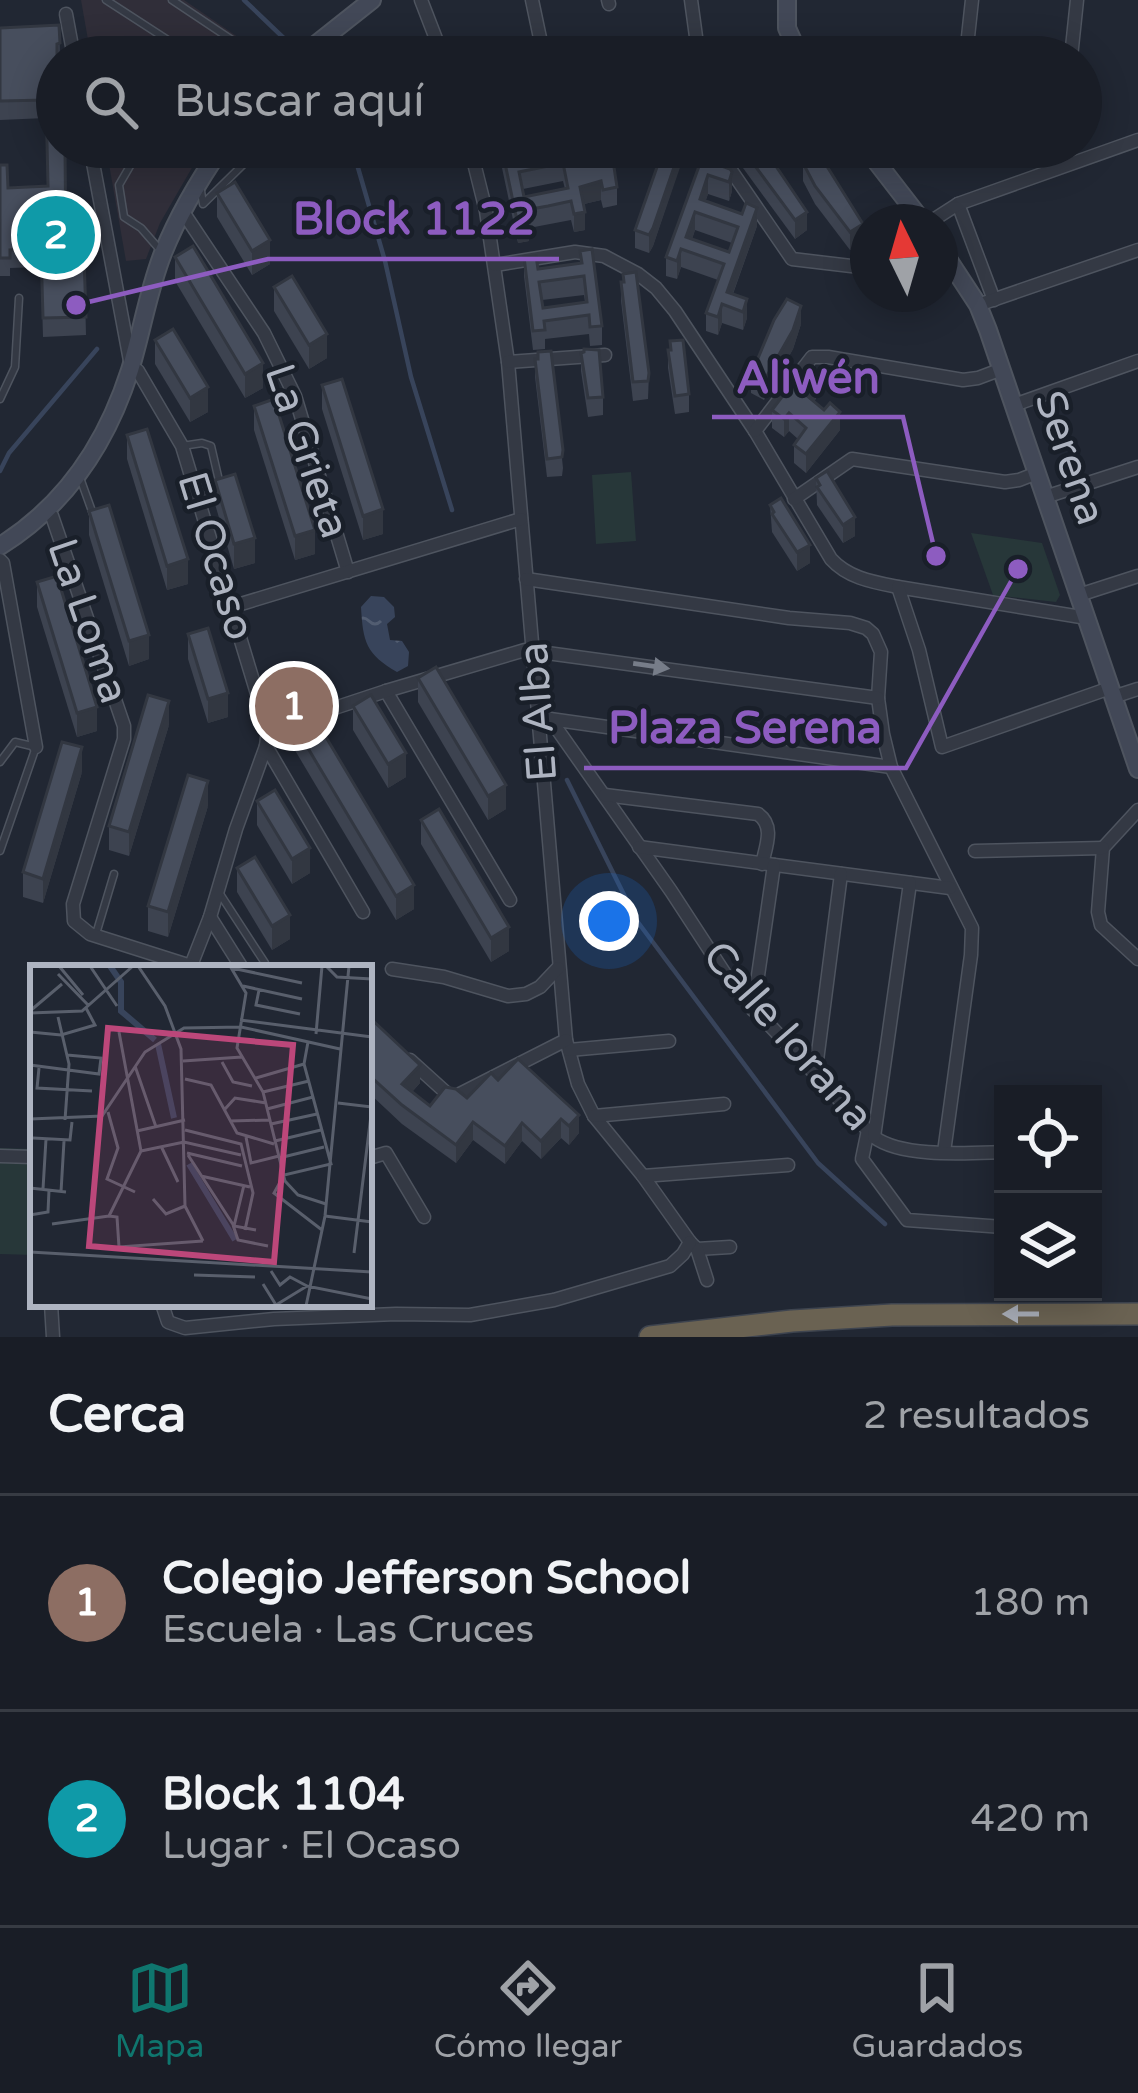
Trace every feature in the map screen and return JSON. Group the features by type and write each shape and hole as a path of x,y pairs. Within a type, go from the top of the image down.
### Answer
{"highway":[{"path":"650,1337 874,1316 1138,1314"}],"street":[{"path":"327,36 372,0"},
{"path":"421,0 435,36"},
{"path":"532,0 540,36"},
{"path":"691,0 696,36"},
{"path":"787,0 791,36"},
{"path":"968,36 972,0"},
{"path":"1073,36 1077,0"},
{"path":"66,14 70,36"},
{"path":"1102,153 1138,140"},
{"name":"El Ocaso","path":"94,168 131,365 182,446 268,730 192,965"},
{"path":"0,546 46,510 79,474 105,434 163,254 208,168"},
{"name":"El Alba","path":"475,168 508,362 526,579 544,716 558,968 567,1045 593,1115 694,1245 707,1280"},
{"path":"729,168 792,259 850,266"},
{"path":"882,168 911,204"},
{"path":"958,204 1059,168"},
{"name":"Serena","path":"958,204 1002,369 1138,769"},
{"name":"La Grieta","path":"183,212 264,334 296,396 348,572"},
{"path":"986,302 1138,250"},
{"path":"495,265 575,252 604,256 656,288 755,431 841,569 876,583 1087,618"},
{"name":"Serena","path":"958,269 986,302"},
{"path":"508,362 604,355"},
{"path":"755,431 812,357 963,380 1002,369"},
{"path":"1014,405 1138,362"},
{"path":"794,499 852,459 1005,482 1037,472"},
{"path":"1045,496 1138,466"},
{"name":"La Loma","path":"46,510 52,516 124,726 73,904 74,921 93,934"},
{"path":"231,607 521,519"},
{"path":"0,560 36,747"},
{"path":"1079,596 1138,576"},
{"path":"526,579 850,623 866,628 879,644 878,698 891,767 972,928 944,1152"},
{"path":"898,587 942,747 1138,688"},
{"path":"268,730 512,652 535,650 878,698"},
{"path":"386,691 510,900"},
{"path":"544,716 891,767"},
{"name":"Calle Iorana","path":"544,716 604,795 733,986 871,1134 886,1146 994,1152"},
{"path":"266,746 363,912"},
{"path":"604,795 758,814 766,819 768,864 753,1010"},
{"path":"1138,810 1103,848 1098,912 1101,925 1138,959"},
{"path":"639,848 950,888"},
{"path":"975,851 1103,848"},
{"path":"815,1076 841,874"},
{"path":"910,883 871,1134 862,1159 908,1220 994,1226"},
{"path":"210,917 240,965"},
{"path":"93,934 182,965"},
{"path":"392,969 444,977 508,996 526,994 558,968"},
{"path":"402,1052 452,1098 567,1045 669,1041"},
{"path":"593,1115 724,1104"},
{"path":"372,1157 386,1153 424,1217"},
{"path":"0,1156 30,1157"},
{"path":"643,1176 788,1165"},
{"path":"163,1307 168,1322 185,1328 396,1313 470,1315 554,1300 670,1266 694,1245 730,1247"},
{"path":"51,1307 53,1337"},
{"path":"273,1307 274,1319"}],"lane":[{"path":"106,0 162,36"},
{"path":"172,0 226,36"},
{"path":"128,168 118,185 124,217 141,228 163,254"},
{"path":"200,181 203,204 240,168"},
{"path":"0,399 15,367 19,298"},
{"path":"182,446 211,446 220,485 199,497"},
{"path":"79,474 94,518"},
{"path":"0,761 14,742 36,747 0,851"},
{"path":"93,934 114,874"},
{"path":"218,892 265,963"}],"shaded area":[{"path":"81,0 184,0 236,36 87,36"},
{"path":"110,168 192,168 160,223 146,259 126,261"},
{"path":"631,472 636,541 596,544 592,475"},
{"path":"971,533 1042,543 1060,595 1056,602 993,595"},
{"path":"0,1148 30,1149 30,1255 0,1254"}],"water":[{"path":"371,596 384,597 394,607 395,617 387,624 390,640 402,641 409,652 408,666 397,672 373,653 365,638 361,607"}],"building":[{"path":"59,25 60,36 36,36 36,100 0,101 0,28"},
{"path":"0,165 7,165 8,188 48,186 48,168 65,168 66,255 84,255 86,317 43,318 41,249 10,250 10,258 0,258"},
{"path":"506,168 539,168 519,172 524,197 568,188 564,168 614,168 617,187 603,190 601,181 580,187 585,212 574,214 571,201 526,210 529,223 518,225"},
{"path":"657,168 674,168 649,235 635,230"},
{"path":"698,168 730,169 729,182 708,175 700,199 742,214 746,203 757,208 727,292 747,299 743,312 722,304 718,317 706,313 724,264 681,249 677,261 666,257","holes":["695,212 738,227 729,252 686,237"]},
{"path":"757,168 777,168 807,212 795,220"},
{"path":"806,168 828,168 850,204 850,232"},
{"path":"235,182 270,240 252,251 217,193"},
{"path":"193,246 263,363 245,374 175,257"},
{"path":"592,249 602,326 590,327 589,315 544,321 545,330 533,331 524,257 536,256 538,269 582,263 580,251","holes":["584,276 587,302 543,308 539,282"]},
{"path":"636,272 649,373 648,381 633,382 621,282 623,274"},
{"path":"292,276 327,334 309,345 274,287"},
{"path":"787,299 801,306 764,381 751,375"},
{"path":"173,329 208,387 190,398 155,340"},
{"path":"683,340 689,394 675,396 668,350 670,341"},
{"path":"584,349 599,350 603,397 588,398"},
{"path":"551,351 563,450 562,457 547,459 535,359 538,352"},
{"path":"808,368 818,376 806,395 824,410 830,403 840,412 806,454 794,445 806,428 789,413 784,419 772,410"},
{"path":"342,379 383,509 363,516 322,385"},
{"path":"274,399 315,530 295,536 254,406"},
{"path":"147,429 188,559 167,566 127,435"},
{"path":"827,471 855,517 843,525 817,487 816,478"},
{"path":"235,474 255,538 234,544 215,480"},
{"path":"781,498 810,545 797,552 772,514 770,505"},
{"path":"109,505 149,635 129,641 89,511"},
{"path":"57,576 97,707 77,713 37,582"},
{"path":"208,628 228,693 208,699 188,634"},
{"path":"436,667 506,785 488,796 418,678"},
{"path":"148,695 169,701 129,832 109,826"},
{"path":"371,695 406,753 388,764 353,706"},
{"path":"311,712 414,885 396,896 293,723"},
{"path":"62,742 82,747 43,879 23,872"},
{"path":"188,775 208,781 168,912 148,906"},
{"path":"275,790 310,848 292,859 257,801"},
{"path":"439,809 509,927 491,938 421,820"},
{"path":"255,857 290,915 272,926 237,868"},
{"path":"372,1020 420,1065 402,1084 430,1106 445,1087 467,1098 491,1073 498,1080 518,1059 579,1115 569,1126 561,1119 541,1141 522,1123 505,1146 473,1122 456,1145 372,1078"}],"waterway":[{"path":"244,0 282,36"},
{"path":"358,168 411,377 452,510"},
{"path":"0,471 9,453 97,349"},
{"path":"567,780 637,921 818,1163 885,1224"}],"place":[{"name":"Block 1104","path":"56,235"},
{"name":"Block 1122","path":"76,305"},
{"name":"Aliwén","path":"936,556"},
{"name":"Plaza Serena","path":"1018,569"},
{"name":"Colegio Jefferson School","path":"294,706"}]}
